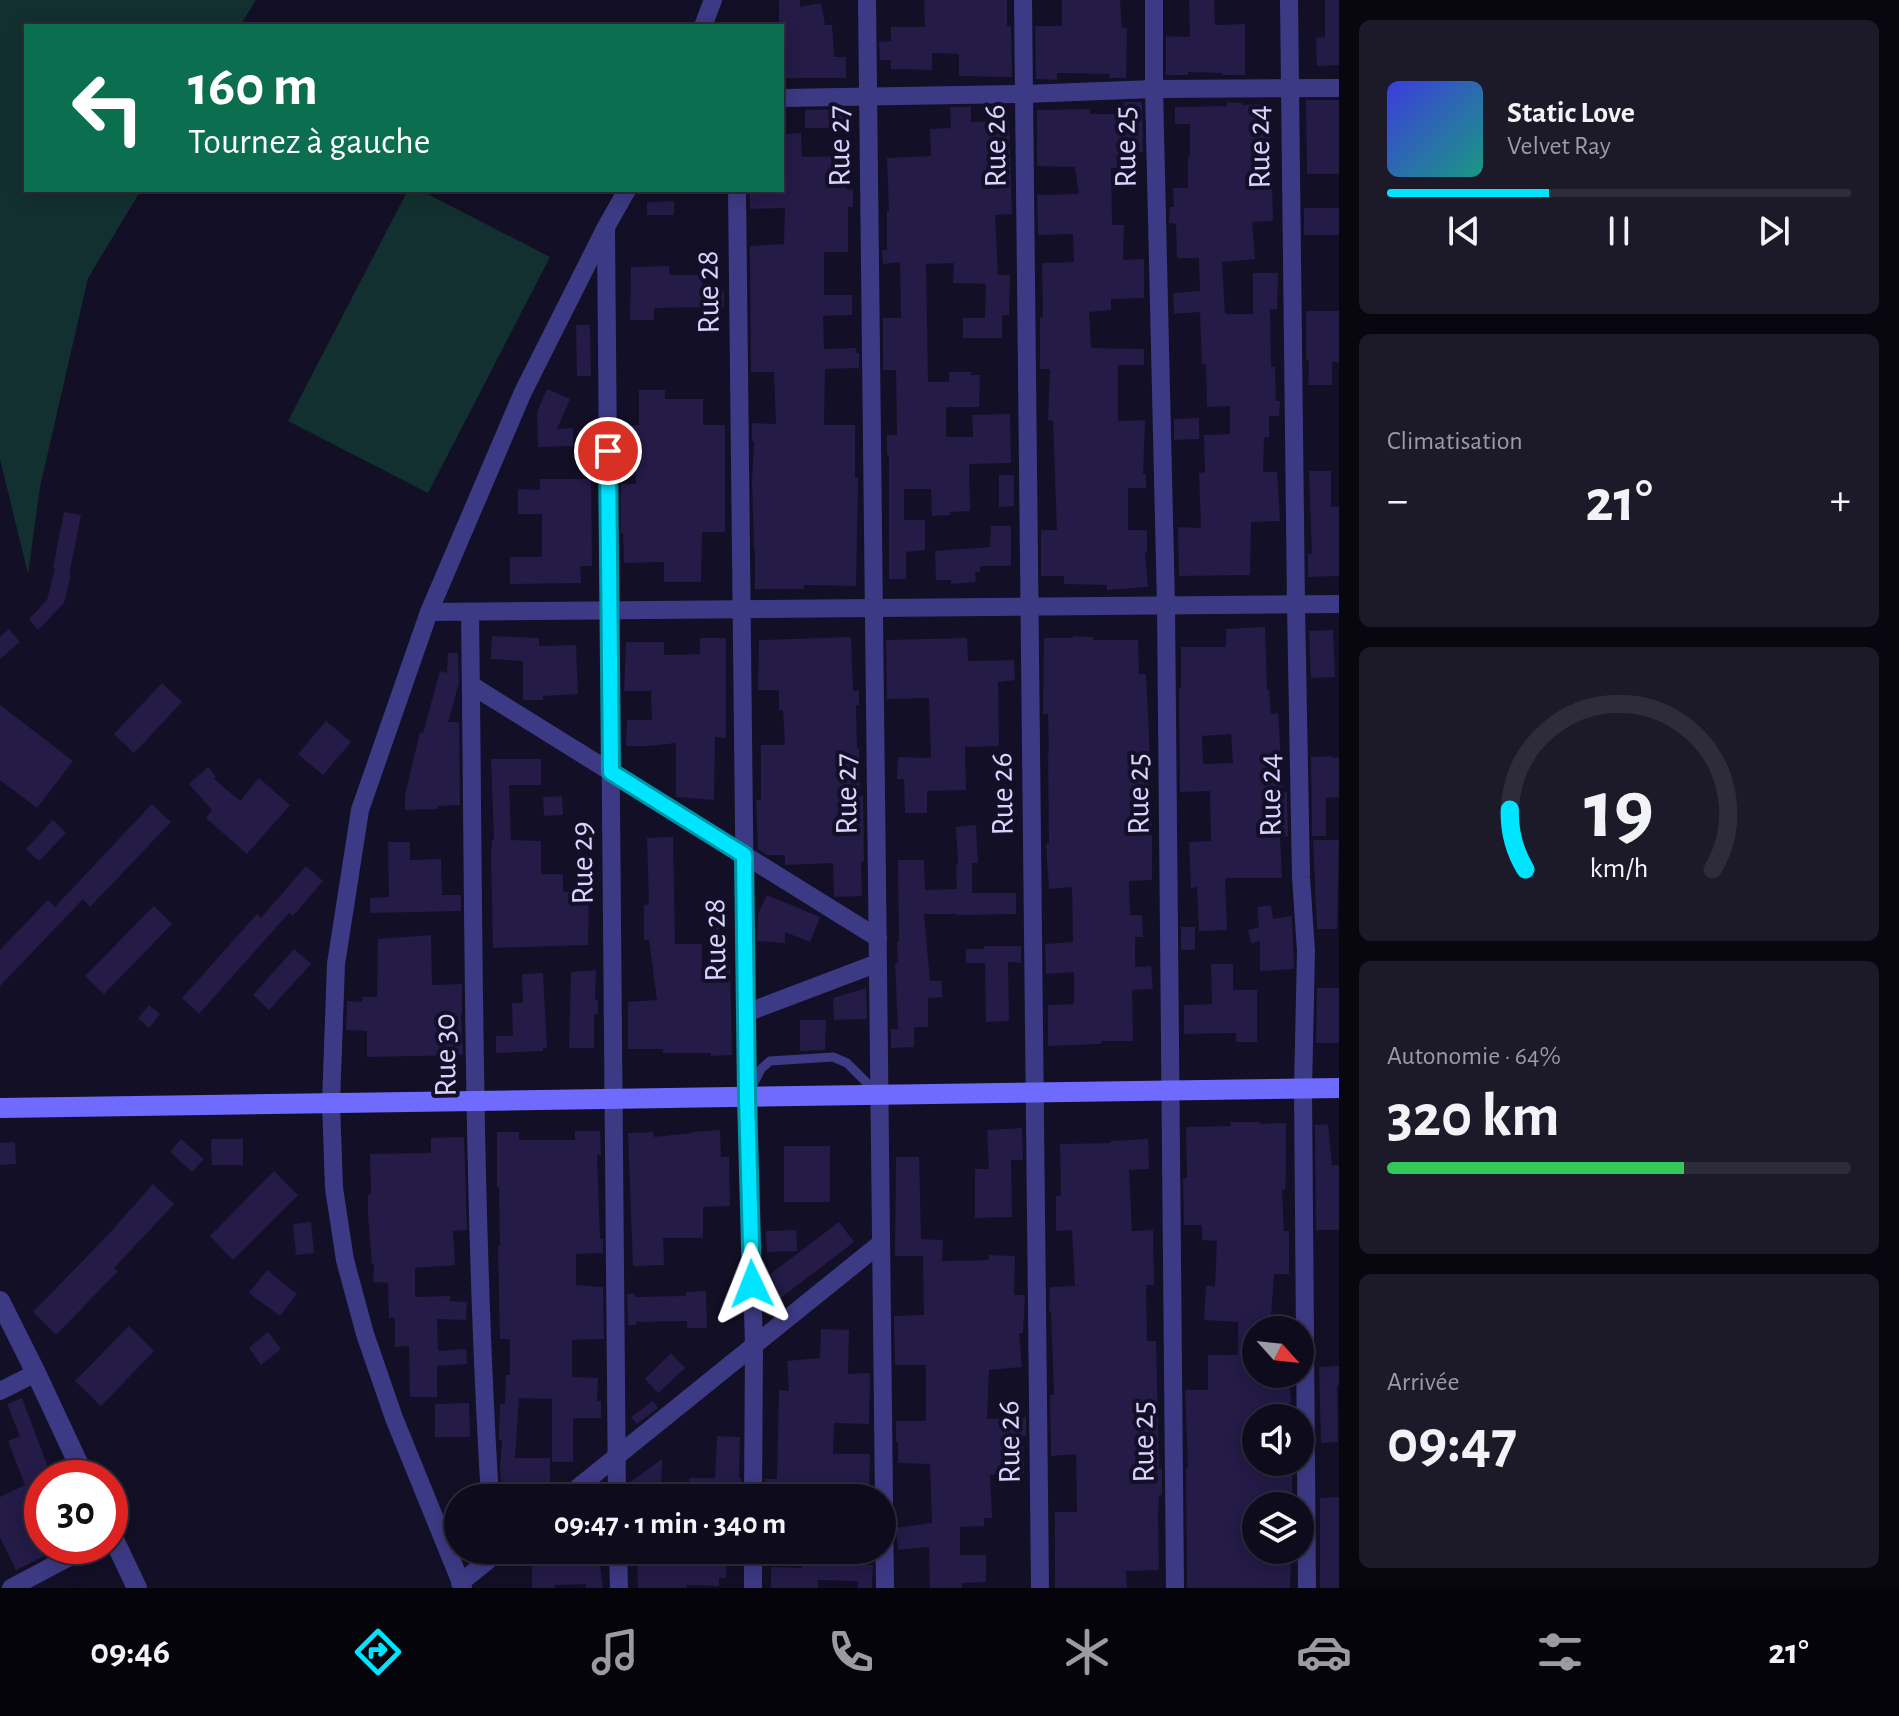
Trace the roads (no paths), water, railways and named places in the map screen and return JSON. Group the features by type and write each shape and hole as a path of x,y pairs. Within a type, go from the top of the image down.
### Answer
{"main road":[{"path":"0,1108 1339,1088"}],"street":[{"path":"704,24 713,0"},
{"name":"Rue 27","path":"867,0 885,1588"},
{"name":"Rue 26","path":"1023,0 1040,1588"},
{"name":"Rue 25","path":"1154,0 1166,606 1175,1588"},
{"name":"Rue 24","path":"1289,0 1296,605 1301,877 1306,933 1303,1089 1307,1588"},
{"path":"784,98 1339,88"},
{"path":"485,1564 462,1585 394,1418 365,1334 345,1260 334,1188 331,1103 336,964 360,810 429,612 523,392 626,192"},
{"name":"Rue 28","path":"737,192 747,1097 754,1346 753,1484"},
{"name":"Rue 29","path":"606,227 617,1484"},
{"path":"429,612 1339,604"},
{"name":"Rue 30","path":"470,612 475,1101 489,1484"},
{"path":"471,685 878,938"},
{"path":"746,1013 878,963"},
{"path":"582,1484 881,1243"},
{"path":"0,1301 77,1460"},
{"path":"0,1391 36,1373"},
{"path":"11,1588 56,1564"},
{"path":"125,1564 137,1588"},
{"path":"618,1564 619,1588"},
{"path":"753,1564 753,1588"}],"lane":[{"path":"747,1097 761,1069 770,1061 833,1057 847,1063 879,1095"}]}
